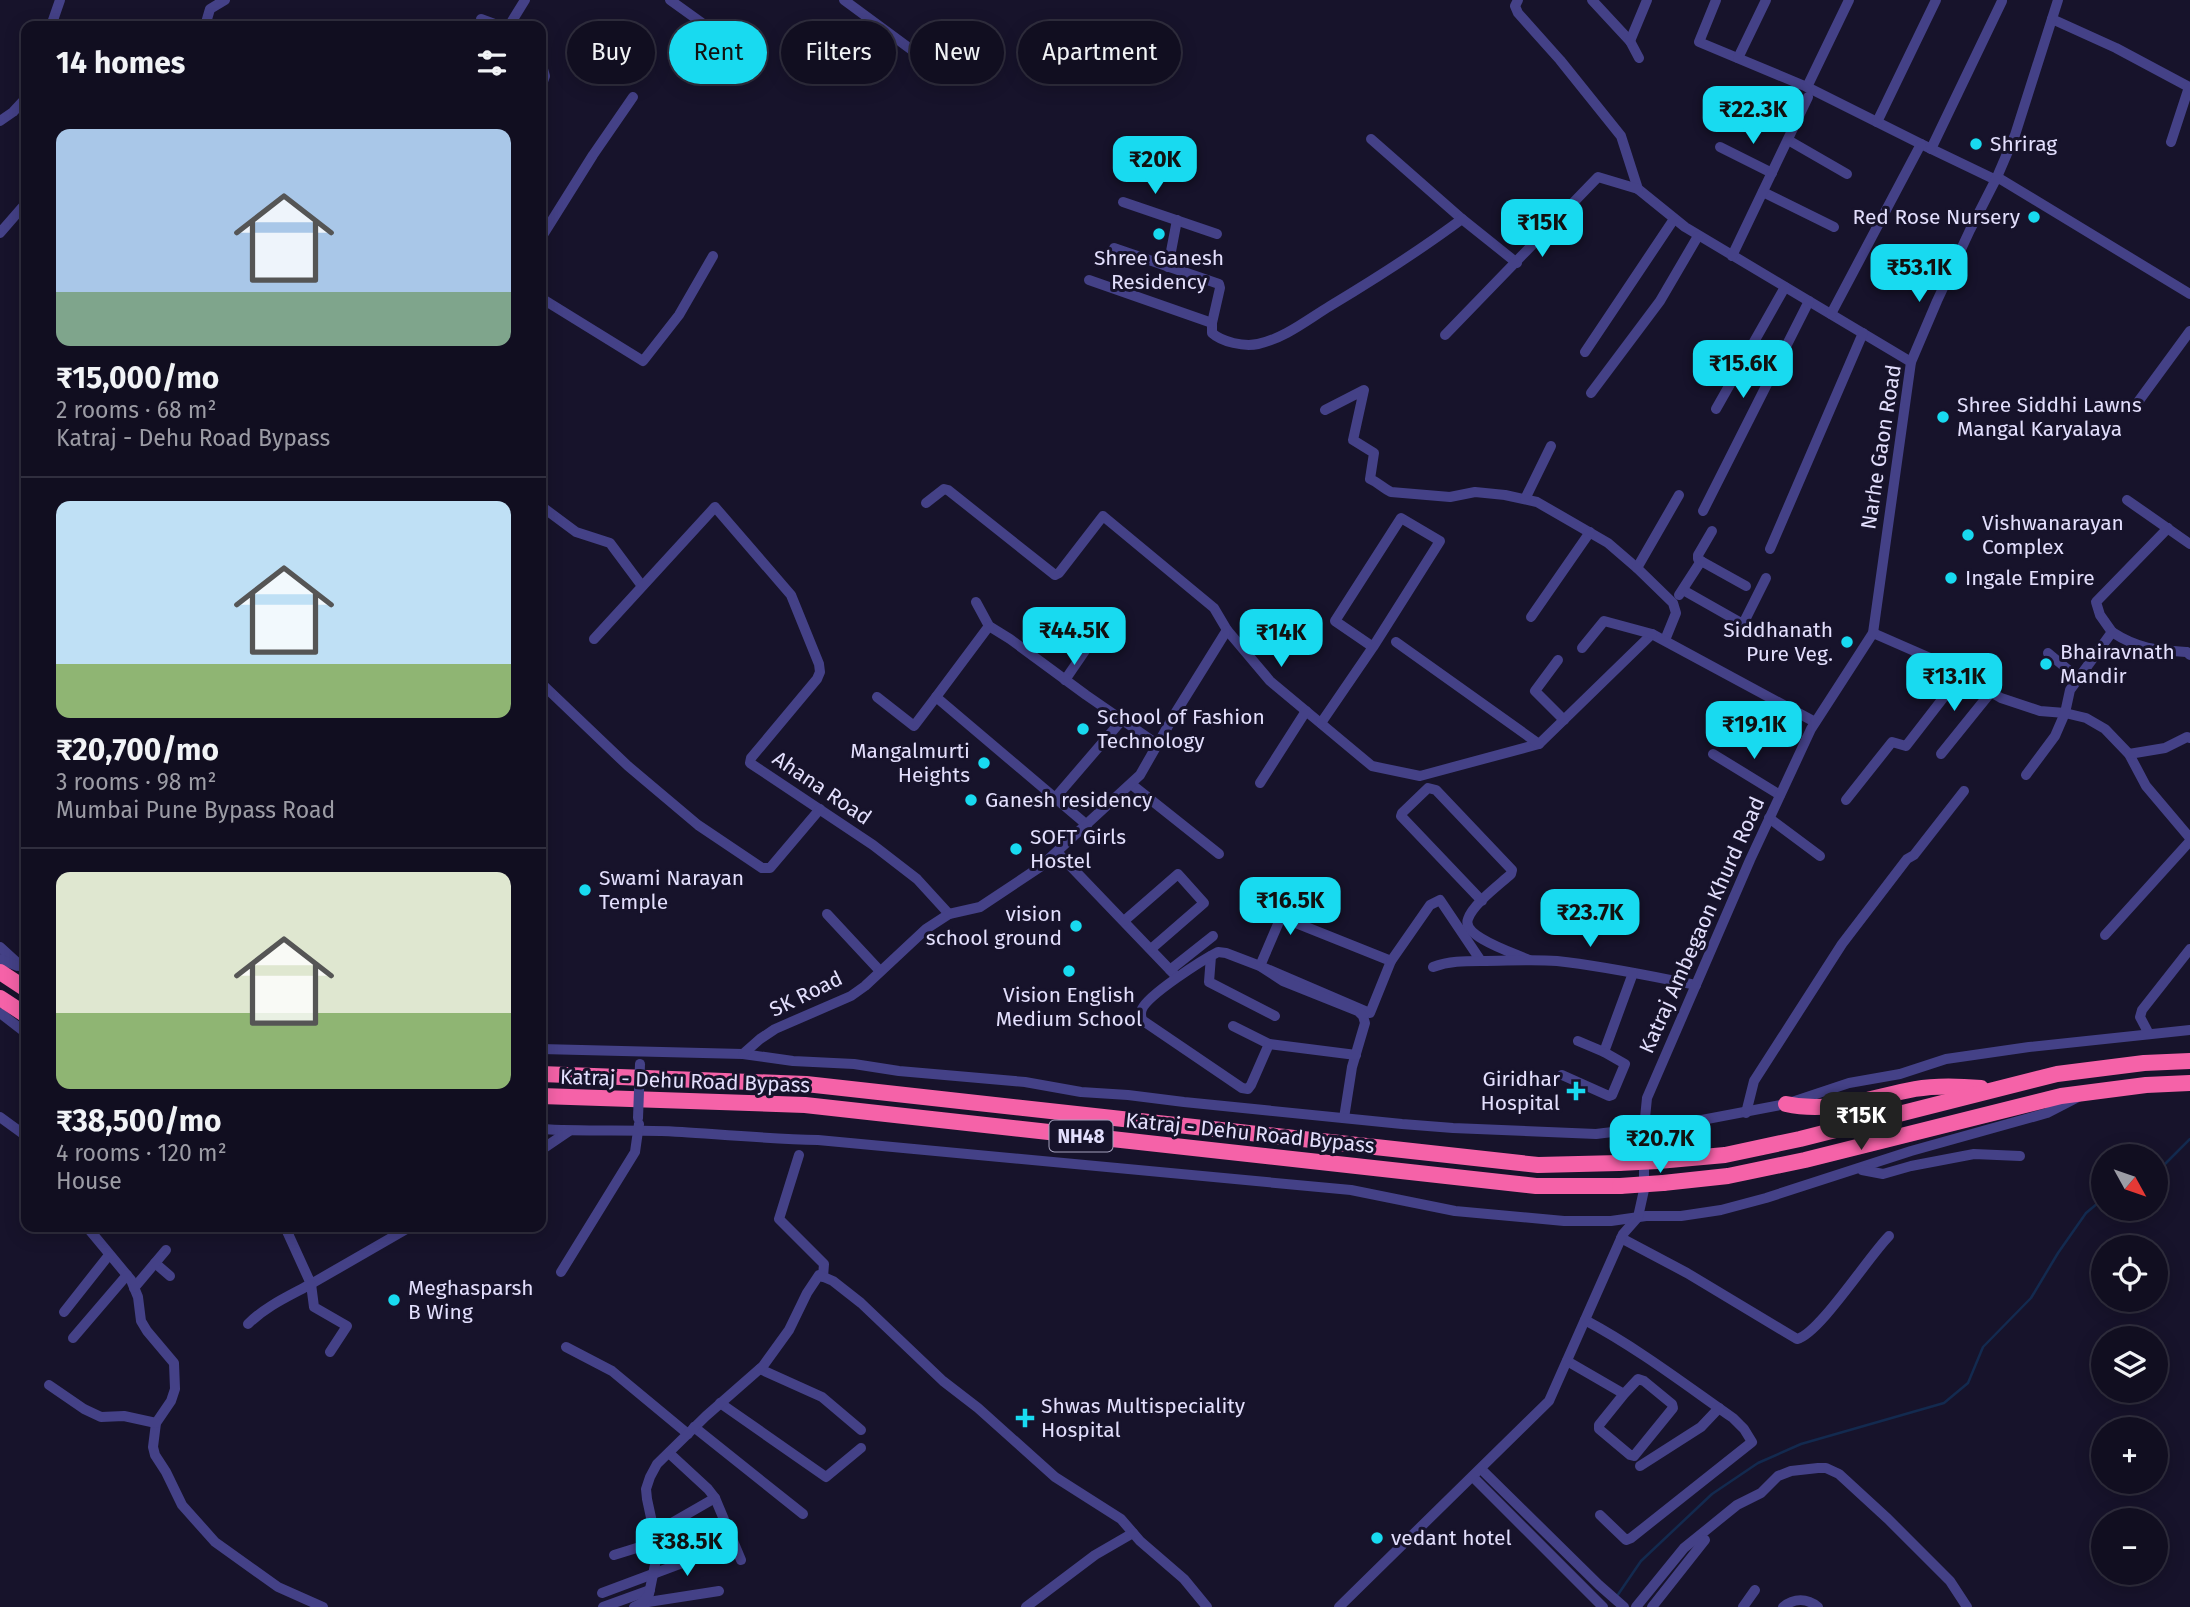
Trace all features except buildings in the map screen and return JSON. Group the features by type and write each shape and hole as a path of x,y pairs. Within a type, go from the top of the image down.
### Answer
{"highway":[{"path":"0,972 21,986"},
{"path":"0,998 21,1012"},
{"name":"NH48","path":"1995,1089 2057,1074 2144,1063 2190,1061"},
{"name":"Katraj - Dehu Road Bypass","path":"546,1074 806,1083 1538,1165 1658,1161 1725,1155 1800,1139 1995,1089"},
{"name":"NH48","path":"2087,1093 2146,1085 2190,1083"},
{"path":"1786,1104 1805,1108 1848,1105 1916,1089 1952,1086 1995,1089"},
{"name":"Katraj - Dehu Road Bypass","path":"546,1096 805,1105 1536,1186 1620,1186 1728,1176 1792,1163 2012,1107 2087,1093"}],"street":[{"path":"53,21 60,0"},
{"path":"206,21 210,9 225,0"},
{"path":"512,21 525,0"},
{"path":"670,0 699,21"},
{"path":"844,0 910,49"},
{"path":"1518,0 1515,6 1518,13 1621,136 1638,189"},
{"path":"1592,0 1630,41 1639,58"},
{"path":"1630,41 1647,0"},
{"path":"1716,0 1699,42 1997,178 2190,294"},
{"path":"1738,58 1766,0"},
{"path":"1732,256 1788,140 1849,0"},
{"path":"1877,122 1936,0"},
{"name":"Narhe Gaon Road","path":"1873,633 1912,362 2015,135 2058,0"},
{"path":"1831,314 1926,147 2002,1"},
{"path":"481,19 486,21"},
{"path":"2052,19 2116,48 2189,87 2171,142"},
{"path":"546,230 633,97"},
{"path":"0,121 21,102"},
{"path":"1371,139 1517,263"},
{"path":"1788,140 1847,174"},
{"path":"1720,147 1772,173"},
{"path":"1445,335 1598,177 1638,189 1698,236 1912,362"},
{"path":"1763,192 1834,227"},
{"path":"1123,202 1217,234"},
{"path":"0,233 21,209"},
{"path":"1114,248 1219,284 1212,333 1217,338 1238,344 1256,345 1286,334 1381,275 1462,219"},
{"path":"1585,352 1674,219"},
{"path":"1168,267 1177,220"},
{"path":"1591,393 1660,301 1698,236"},
{"path":"546,301 643,360 678,316 713,256"},
{"path":"1089,280 1212,323"},
{"path":"1716,408 1785,287"},
{"path":"1703,512 1809,301"},
{"path":"2135,405 2190,331"},
{"path":"1770,549 1863,333"},
{"path":"1325,410 1364,390 1353,440 1374,453 1370,479 1391,492 1450,497 1475,492 1525,499 1537,502 1608,543 1673,603 1676,613 1664,640"},
{"path":"1525,499 1551,446"},
{"path":"926,503 942,490 948,490 1055,576 1103,516 1214,608 1227,630 1270,681 1372,766 1420,776 1539,744 1652,634"},
{"path":"1637,568 1679,495"},
{"path":"2126,500 2190,544"},
{"name":"Ahana Road","path":"642,586 715,508 791,595 820,672 750,762 917,879 949,914"},
{"path":"546,510 576,532 610,543 642,586 594,639"},
{"path":"1321,723 1373,647 1440,541 1401,518 1335,621 1373,647"},
{"path":"2168,528 2096,602 2100,615 2112,632 2130,643 2190,654"},
{"path":"1712,531 1698,559 1746,586"},
{"path":"1531,617 1590,533"},
{"path":"1673,603 1701,561"},
{"path":"1683,590 1743,624 1766,578"},
{"path":"976,602 989,626 1157,744"},
{"path":"1065,680 1108,617"},
{"path":"1581,648 1604,621 1652,634 1815,722"},
{"path":"877,697 914,726 989,626"},
{"path":"949,914 980,907 1040,867 1140,775 1227,630"},
{"path":"2026,775 2055,736 2065,713 2070,690 2112,632"},
{"path":"1873,633 1937,662 2001,698 2040,711 2087,718 2105,729 2129,754 2146,786 2190,839 2105,935"},
{"name":"Katraj Ambegaon Khurd Road","path":"1638,1217 1644,1190 1647,1098 1769,818 1815,722 1873,633"},
{"path":"1396,642 1539,744"},
{"path":"2048,653 2078,678"},
{"path":"1558,660 1535,691 1564,720"},
{"path":"1846,800 1892,742 1906,746 1961,675"},
{"path":"546,688 628,766 698,825 762,868 770,868 820,809"},
{"path":"1941,754 1991,692"},
{"path":"936,697 1087,825"},
{"path":"1260,783 1306,711"},
{"path":"1055,798 1122,720"},
{"path":"2129,754 2165,748 2189,736"},
{"path":"1713,754 1780,795"},
{"path":"1131,784 1219,854"},
{"path":"1482,901 1401,816 1428,788 1436,790 1512,870 1468,918 1469,929 1480,939 1529,960"},
{"path":"1746,1112 1754,1081 1842,944 1964,791"},
{"path":"1769,818 1820,856"},
{"path":"1057,852 1172,972 1213,936"},
{"path":"1124,922 1178,874 1205,903 1151,949"},
{"path":"1269,1044 1251,1085 1248,1089 1242,1088 1142,1020 1140,1014 1142,1008 1163,988 1218,952 1260,966 1370,1013 1391,961 1430,905 1440,900 1481,961"},
{"path":"827,914 880,971"},
{"name":"SK Road","path":"743,1054 775,1030 851,996 926,929 949,914"},
{"path":"1260,966 1280,917 1391,961"},
{"path":"0,947 21,965"},
{"path":"2149,1034 2140,1017 2142,1010 2190,949"},
{"path":"1211,956 1209,982 1275,1016"},
{"path":"0,959 21,967"},
{"path":"1433,968 1444,963 1529,960 1590,965 1696,985"},
{"path":"1260,966 1283,981 1340,1003 1363,1016 1366,1023 1356,1055 1344,1118"},
{"path":"1604,1052 1633,973"},
{"path":"0,1013 21,1029"},
{"path":"1233,1026 1269,1044 1356,1055"},
{"path":"546,1049 743,1054 1026,1082 1081,1091 1344,1118 1453,1128 1596,1134 1686,1123 1786,1104 1849,1083 1900,1073 1946,1059 2029,1047 2190,1030"},
{"path":"1562,1074 1612,1095 1625,1063 1578,1041"},
{"path":"561,1272 635,1152 639,1131 641,1051"},
{"path":"546,1129 680,1131 736,1137 818,1140 1352,1190 1455,1211 1564,1221 1611,1221 1721,1210 2047,1112 2087,1093"},
{"path":"0,1117 21,1132"},
{"path":"546,1147 569,1131"},
{"path":"1859,1169 1883,1174 1974,1154 2020,1156"},
{"path":"799,1155 779,1219 824,1264 823,1277"},
{"path":"1339,1607 1549,1401 1621,1238 1638,1217"},
{"path":"91,1232 127,1275 141,1308 141,1321 174,1363 175,1389 171,1401 156,1423 153,1438 155,1455 182,1505 215,1542 278,1587 323,1607"},
{"path":"287,1232 311,1284 314,1307 347,1326 330,1352"},
{"path":"248,1324 276,1303 401,1232"},
{"path":"1621,1238 1687,1273 1797,1339 1804,1337 1819,1322 1889,1236"},
{"path":"134,1288 166,1251"},
{"path":"64,1312 109,1255"},
{"path":"155,1263 170,1276"},
{"path":"73,1338 127,1275"},
{"path":"639,1606 650,1590 654,1574 657,1541 646,1489 657,1464 720,1403 760,1369 789,1331 819,1275 833,1281 861,1303 943,1381 978,1408 1055,1477 1121,1519 1184,1579 1207,1607"},
{"path":"1585,1320 1655,1361 1719,1408 1744,1429 1752,1442 1631,1538 1626,1540 1600,1515"},
{"path":"566,1347 612,1371 803,1514"},
{"path":"1567,1361 1624,1394"},
{"path":"760,1369 822,1397 861,1430"},
{"path":"1638,1379 1672,1404 1673,1408 1634,1456 1602,1433 1598,1425 1624,1394 1638,1379"},
{"path":"49,1385 101,1417 124,1416 156,1423"},
{"path":"720,1403 826,1477 861,1448"},
{"path":"1640,1466 1701,1427 1719,1408"},
{"path":"669,1453 715,1498 741,1560"},
{"path":"1636,1607 1684,1548 1737,1505 1761,1493 1778,1476 1791,1471 1826,1468 1839,1474 1888,1519 1950,1581 1967,1607"},
{"path":"1477,1473 1624,1607"},
{"path":"1477,1473 1603,1607"},
{"path":"614,1555 657,1541 715,1498"},
{"path":"1026,1607 1095,1555 1133,1533"},
{"path":"1653,1607 1705,1540"},
{"path":"657,1541 682,1542"},
{"path":"602,1593 709,1553"},
{"path":"603,1607 650,1590"},
{"path":"1743,1607 1755,1590"},
{"path":"639,1606 719,1591"},
{"path":"1783,1607 1800,1599 1818,1607"}],"waterway":[{"path":"2168,1161 2190,1139"},
{"path":"1617,1596 1641,1561 1712,1494 1758,1463 1801,1444 1944,1403 1968,1383 1983,1347 2031,1298 2058,1253 2091,1209"}],"place":[{"name":"Shrirag","path":"1976,144"},
{"name":"Red Rose Nursery","path":"2034,217"},
{"name":"Shree Ganesh Residency","path":"1159,234"},
{"name":"Shree Siddhi Lawns Mangal Karyalaya","path":"1943,417"},
{"name":"Vishwanarayan Complex","path":"1968,535"},
{"name":"Ingale Empire","path":"1951,578"},
{"name":"Siddhanath Pure Veg.","path":"1847,642"},
{"name":"Bhairavnath Mandir","path":"2046,664"},
{"name":"School of Fashion Technology","path":"1083,729"},
{"name":"Mangalmurti Heights","path":"984,763"},
{"name":"Ganesh residency","path":"971,800"},
{"name":"SOFT Girls Hostel","path":"1016,849"},
{"name":"Swami Narayan Temple","path":"585,890"},
{"name":"vision school ground","path":"1076,926"},
{"name":"Vision English Medium School","path":"1069,971"},
{"name":"Giridhar Hospital","path":"1576,1091"},
{"name":"Meghasparsh B Wing","path":"394,1300"},
{"name":"Shwas Multispeciality Hospital","path":"1025,1418"},
{"name":"vedant hotel","path":"1377,1538"}]}
